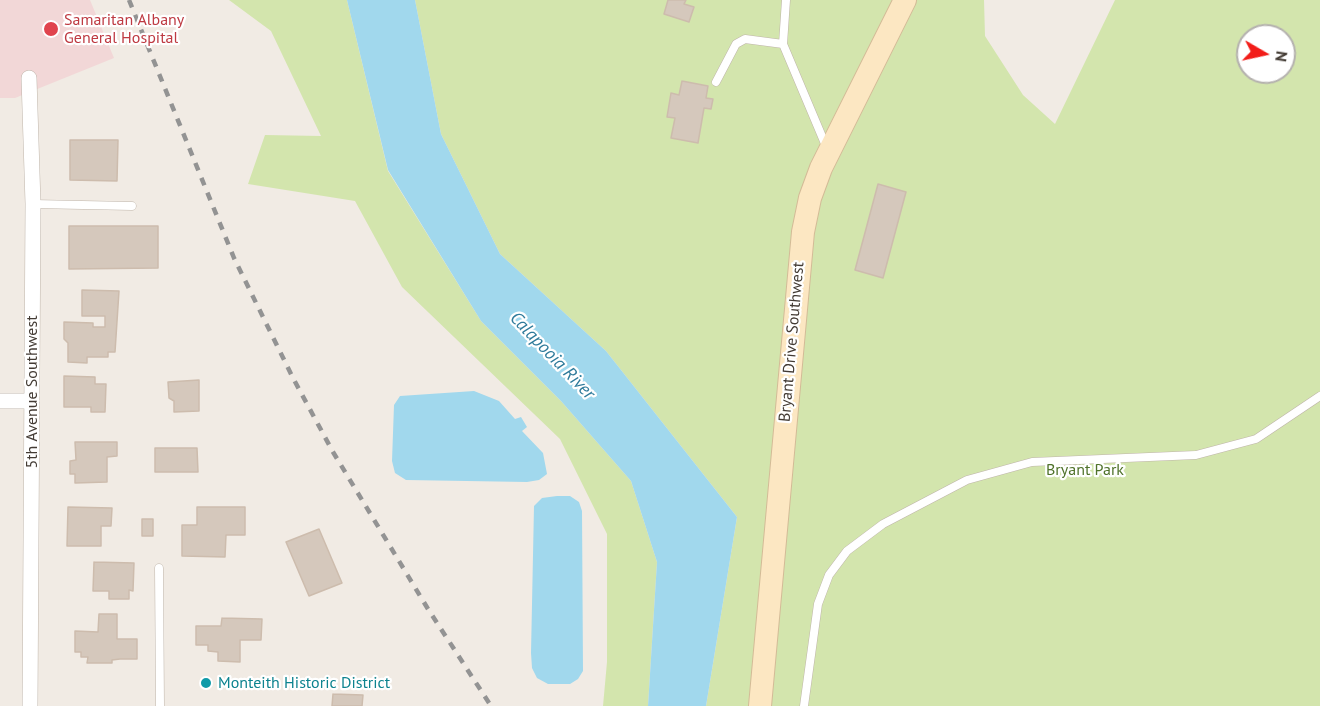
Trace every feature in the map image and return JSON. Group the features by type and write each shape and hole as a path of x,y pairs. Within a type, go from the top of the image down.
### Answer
{"street":[{"name":"Bryant Drive Southwest","path":"760,706 798,264 810,198 829,153 905,0"},
{"name":"5th Avenue Southwest","path":"29,78 33,204 30,706"},
{"path":"0,401 32,401"}],"lane":[{"path":"786,0 783,44 829,153"},
{"path":"716,82 736,44 745,39 783,44"},
{"path":"33,204 132,207"},
{"path":"804,706 818,604 830,575 847,551 883,524 967,480 1032,462 1196,455 1256,439 1320,396"},
{"path":"159,568 160,706"}],"shaded area":[{"name":"Samaritan Albany General Hospital","path":"0,0 90,0 114,58 15,98 0,98"}],"green space":[{"path":"229,0 347,0 388,171 481,321 561,401 631,481 657,562 648,706 603,706 607,662 607,534 560,439 402,287 355,201 248,184 265,135 321,136 271,31"},
{"name":"Bryant Park","path":"415,0 984,0 985,36 1023,95 1055,124 1115,0 1320,0 1320,706 706,706 737,517 606,351 500,254 441,134"}],"water":[{"name":"Calapooia River","path":"347,0 415,0 441,134 500,254 606,351 737,517 706,706 648,706 657,562 631,481 561,401 481,321 388,170"},
{"path":"474,391 499,401 515,419 521,417 527,427 522,431 543,453 547,474 539,480 527,482 406,480 395,473 392,461 394,405 400,396"},
{"path":"570,496 579,502 582,511 583,671 578,679 570,684 548,684 537,678 532,668 534,506 542,498"}],"building":[{"path":"668,0 686,0 684,4 694,7 689,22 664,14"},
{"path":"682,81 708,86 706,98 713,99 711,109 704,108 698,143 671,138 675,118 667,117 671,93 679,95"},
{"path":"70,140 118,140 117,181 70,180"},
{"path":"878,184 906,192 883,278 855,270"},
{"path":"69,226 158,226 158,268 69,269"},
{"path":"82,290 119,291 115,352 108,352 108,357 87,357 87,363 68,362 68,343 64,339 64,322 93,323 93,327 105,327 105,316 82,316"},
{"path":"64,376 95,377 95,384 106,384 105,412 91,412 91,407 64,407"},
{"path":"199,380 199,411 174,412 174,401 169,398 168,382"},
{"path":"75,442 117,442 117,456 107,457 107,482 75,483 75,474 70,474 70,461 76,460"},
{"path":"155,448 197,448 198,472 155,472"},
{"path":"68,507 112,508 111,526 101,526 101,546 67,546"},
{"path":"197,507 245,507 245,535 226,535 225,557 182,556 182,525 197,525"},
{"path":"142,519 153,519 153,536 142,536"},
{"path":"319,529 342,583 309,596 286,542"},
{"path":"94,562 134,563 133,591 129,590 129,599 109,599 109,591 93,591"},
{"path":"99,614 117,614 117,639 137,639 137,659 112,660 112,663 87,663 88,657 81,657 81,652 75,652 75,631 98,632"},
{"path":"222,618 262,619 261,640 240,640 240,662 218,661 218,652 208,651 208,645 196,645 196,626 221,626"},
{"path":"333,694 363,695 362,706 332,706"}],"railway":[{"path":"129,0 234,258 293,378 333,452 428,609 491,706"}],"place":[{"name":"Samaritan Albany General Hospital","path":"51,29"},
{"name":"Monteith Historic District","path":"206,683"}]}
